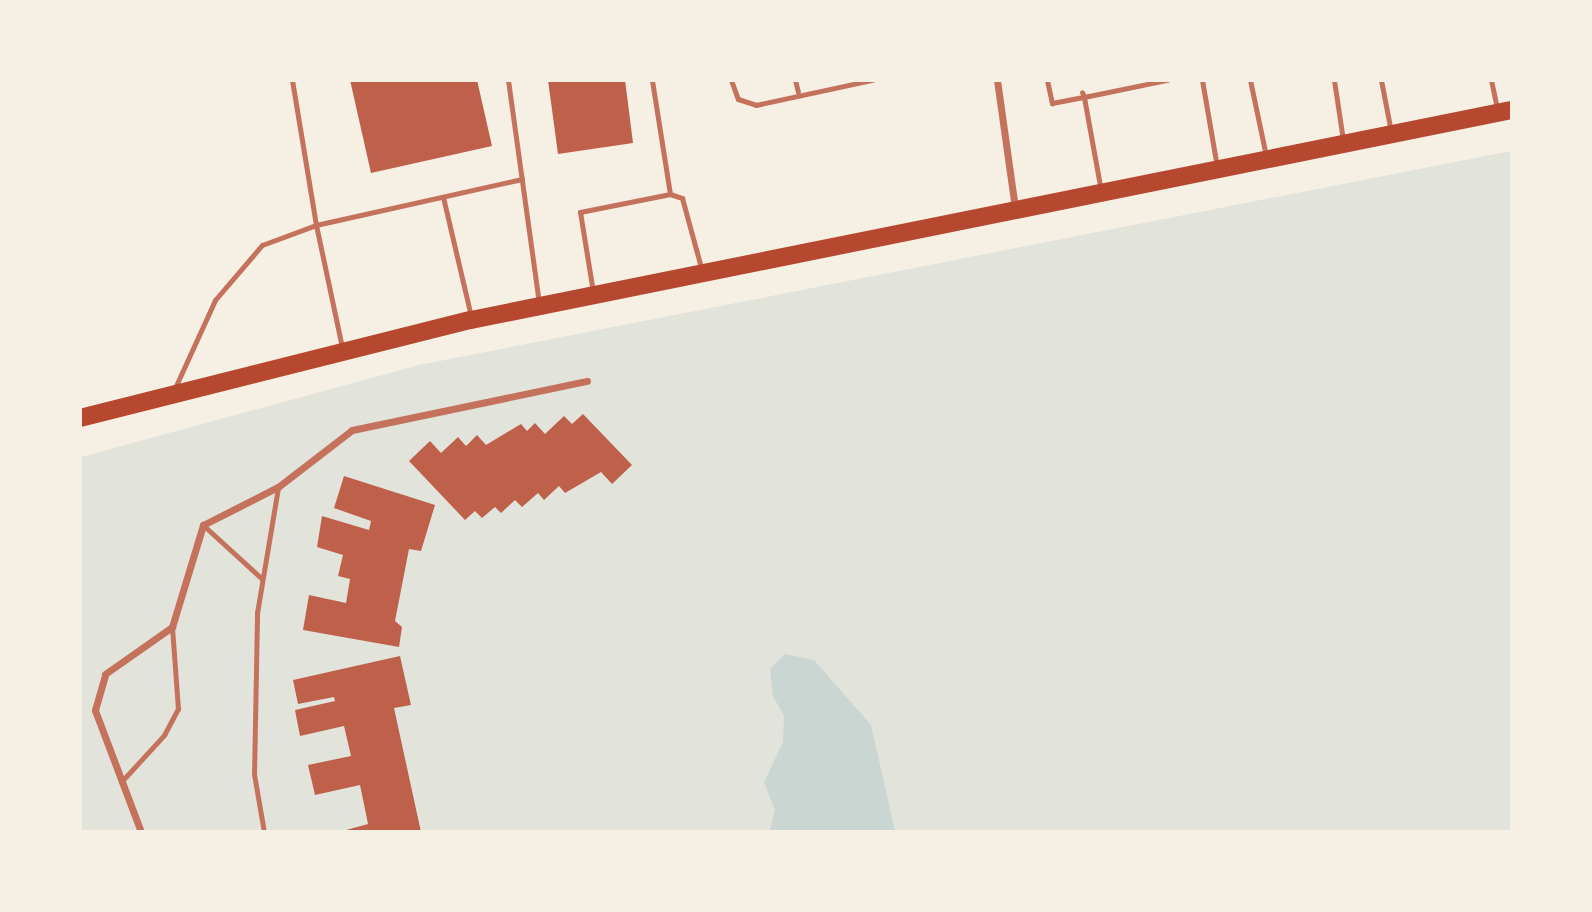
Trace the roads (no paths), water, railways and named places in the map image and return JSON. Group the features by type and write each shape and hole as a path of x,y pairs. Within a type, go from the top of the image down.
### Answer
{"main road":[{"path":"80,418 471,320 1016,212 1101,191 1266,157 1505,111"}],"street":[{"path":"997,80 1016,212"},
{"path":"141,831 95,710 106,674 172,627 203,525 278,486 352,430 587,382"}],"lane":[{"path":"292,80 316,225 343,350"},
{"path":"508,80 540,306"},
{"path":"652,80 670,194"},
{"path":"731,80 737,99 756,105 798,92 872,80"},
{"path":"795,80 798,92"},
{"path":"1046,80 1052,103 1111,88 1167,80"},
{"path":"1202,80 1217,167"},
{"path":"1250,80 1266,157"},
{"path":"1334,80 1344,143"},
{"path":"1381,80 1391,134"},
{"path":"1492,80 1505,111"},
{"path":"1083,94 1101,191"},
{"path":"173,394 215,300 262,245 316,225 522,179"},
{"path":"594,295 580,212 670,194 682,198 702,274"},
{"path":"443,197 471,320"},
{"path":"264,831 254,774 261,578 278,486"},
{"path":"203,525 261,578"},
{"path":"121,783 164,735 178,709 172,627"}]}
